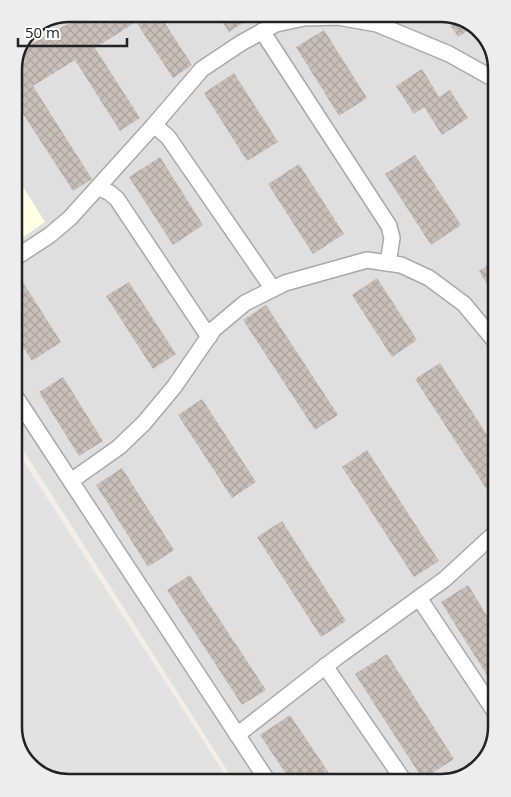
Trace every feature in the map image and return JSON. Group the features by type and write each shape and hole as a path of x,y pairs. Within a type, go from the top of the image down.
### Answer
{"street":[{"path":"23,253 50,235 70,218 202,69 241,42 276,24 283,23"},
{"path":"368,23 377,24 448,54 488,76"},
{"path":"262,31 389,226 392,238 388,263"},
{"path":"154,125 168,137 273,289"},
{"path":"98,187 117,199 209,337"},
{"path":"70,481 119,447 144,423 174,387 214,329 245,303 285,282 367,260 401,265 429,278 464,304 488,333"},
{"path":"22,407 262,774"},
{"path":"237,735 326,666 445,579 488,540"},
{"path":"419,598 488,702"},
{"path":"326,666 399,774"}],"shaded area":[{"path":"69,22 451,23 463,27 477,38 484,48 488,60 488,737 484,749 473,763 463,770 448,774 230,774 22,449 24,57 27,48 43,30 60,23"},
{"path":"23,187 45,222 23,238"},
{"path":"22,459 225,774 60,774 43,767 30,754 24,740 22,728"}],"building":[{"path":"71,22 136,22 95,48 140,118 120,131 75,60 33,86 92,179 73,191 23,114 23,66 24,57 29,45"},
{"path":"136,22 164,22 192,65 173,78"},
{"path":"223,22 244,22 229,32"},
{"path":"449,23 468,30 458,37"},
{"path":"324,30 367,98 339,116 296,47"},
{"path":"422,69 439,97 450,90 468,118 442,135 424,107 414,114 396,86"},
{"path":"234,73 278,142 247,161 204,93"},
{"path":"415,155 461,225 431,245 385,174"},
{"path":"160,157 203,225 173,245 129,177"},
{"path":"299,164 344,234 313,254 268,184"},
{"path":"488,265 488,286 479,271"},
{"path":"377,278 417,340 392,357 352,295"},
{"path":"23,282 61,342 32,361 23,346"},
{"path":"129,282 176,354 153,369 106,296"},
{"path":"266,305 338,415 315,430 243,320"},
{"path":"440,363 488,436 488,491 415,379"},
{"path":"63,377 103,441 79,456 39,392"},
{"path":"202,399 256,482 232,498 178,415"},
{"path":"367,450 439,561 414,577 342,467"},
{"path":"122,468 174,550 148,567 96,485"},
{"path":"282,521 346,621 321,637 257,537"},
{"path":"190,575 266,690 242,705 167,590"},
{"path":"468,585 488,617 488,677 441,602"},
{"path":"387,654 454,759 431,774 419,774 355,674"},
{"path":"290,715 330,774 286,774 260,735"}]}
